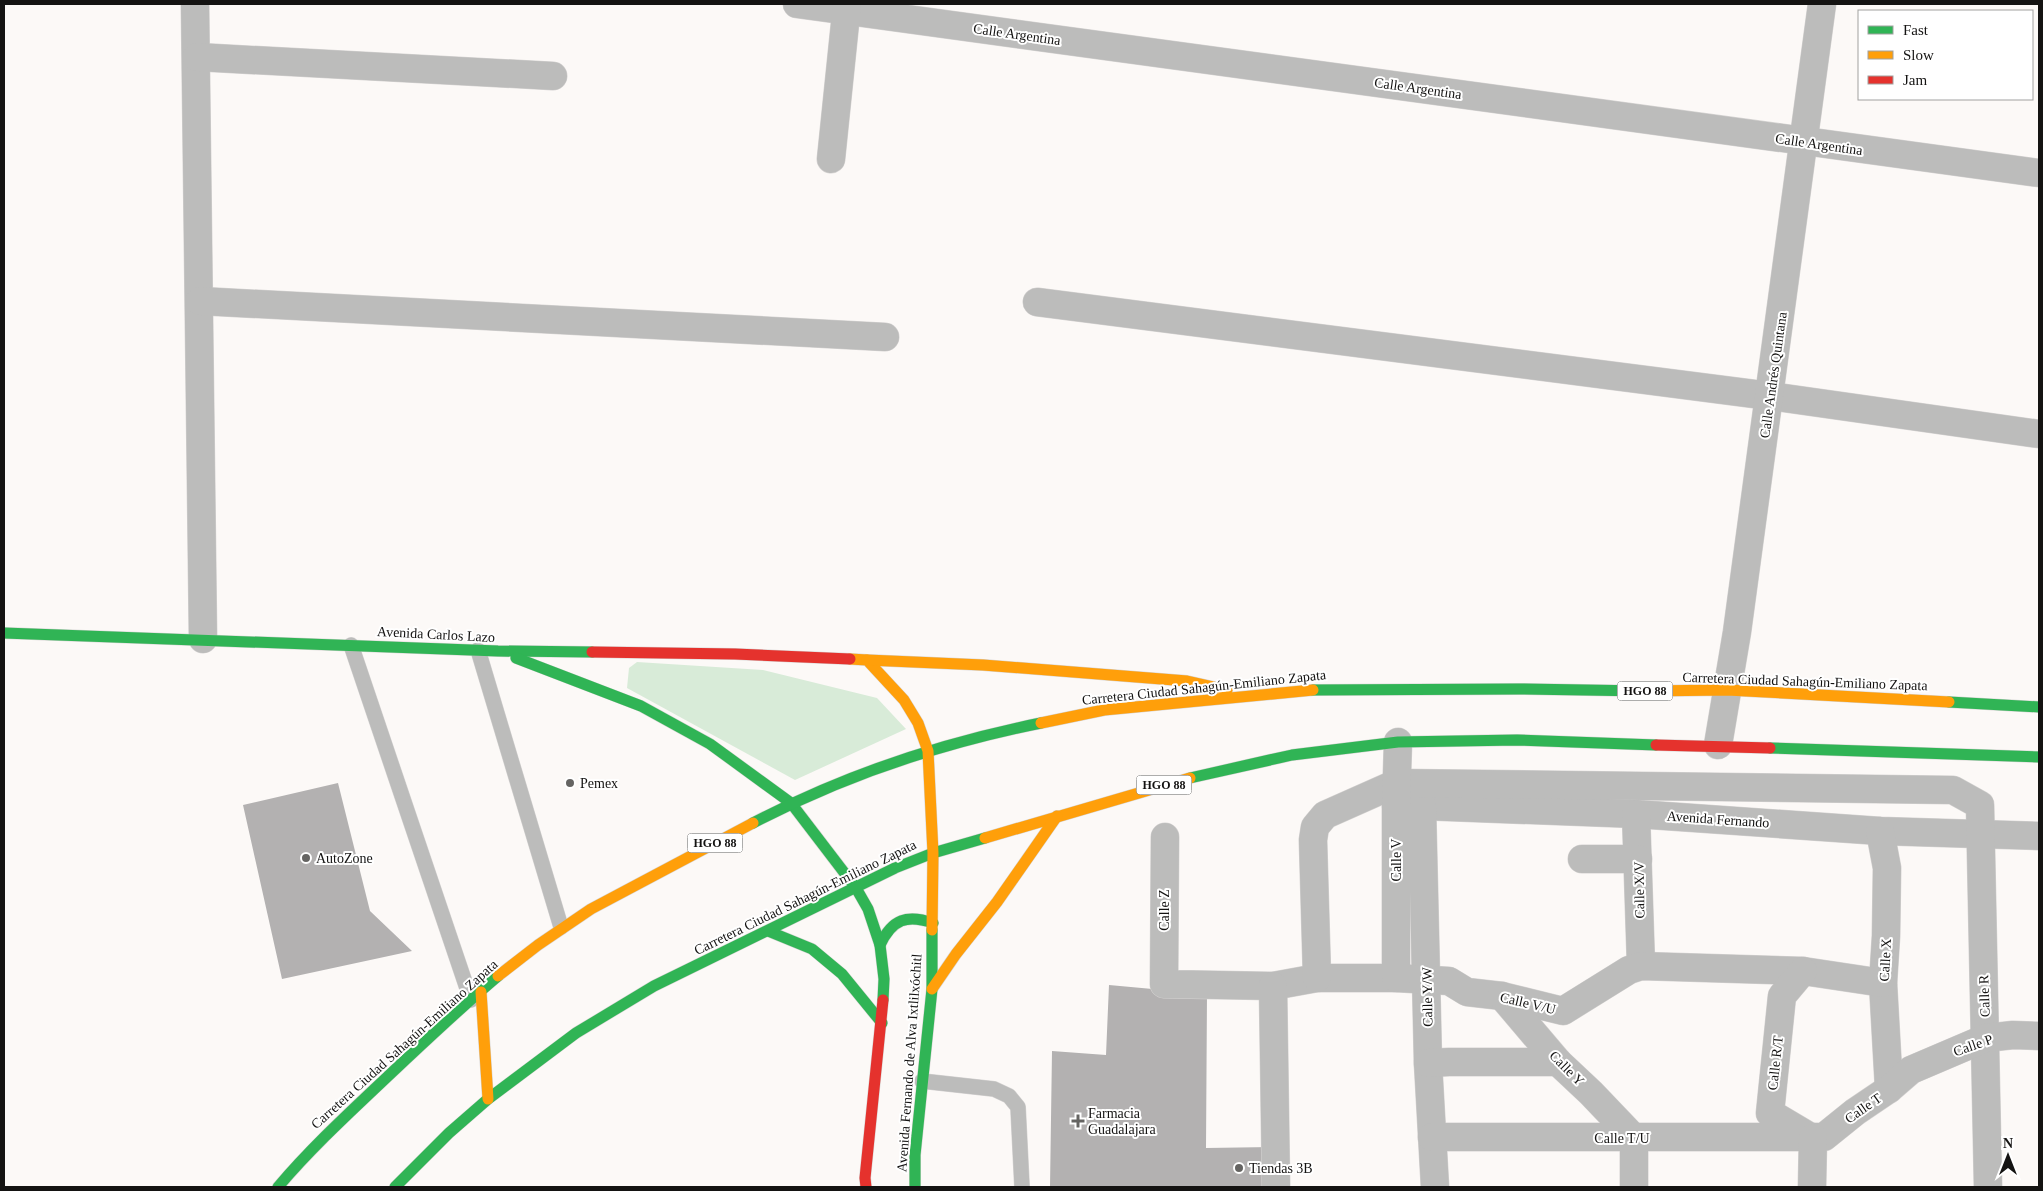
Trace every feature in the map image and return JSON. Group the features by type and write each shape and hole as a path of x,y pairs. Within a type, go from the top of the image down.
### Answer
{"main road":[{"name":"Avenida Carlos Lazo","path":"4,633 203,639 498,652 735,654 983,665 1187,681 1251,695"},
{"path":"498,652 641,706 710,744 791,803 856,888 868,909 880,945 884,979 882,1023 865,1178 866,1187"},
{"name":"Avenida Fernando de Alva Ixtlilxóchitl","path":"867,660 904,700 918,723 928,752 933,853 932,989 916,1155 916,1187"},
{"name":"Carretera Ciudad Sahagún-Emiliano Zapata","path":"278,1187 303,1156 476,996 562,927 591,908 791,803 866,772 928,752 1024,726 1104,710 1329,689 1727,690 2039,707"},
{"name":"Carretera Ciudad Sahagún-Emiliano Zapata","path":"394,1187 449,1133 488,1100 576,1033 654,986 895,868 933,853 1199,775 1292,755 1398,742 1517,740 1718,745 2039,757"},
{"path":"932,989 956,954 997,902 1057,816"},
{"path":"880,945 887,930 904,919 915,918 933,923"},
{"path":"768,931 812,949 842,974 882,1023"},
{"path":"476,996 488,1100"}],"street":[{"path":"195,4 203,639"},
{"name":"Calle Argentina","path":"797,4 846,6 2039,174"},
{"name":"Calle Andrés Quintana","path":"1718,745 1737,632 1822,4"},
{"path":"831,159 846,6"},
{"path":"197,57 554,76"},
{"path":"200,301 885,337"},
{"path":"1037,302 1770,396 2039,434"},
{"name":"Calle V","path":"1396,978 1396,794 1398,742"},
{"name":"Calle R","path":"1396,794 1954,790 1980,805 1988,1187"},
{"path":"1317,978 1313,840 1315,827 1325,815 1396,794"},
{"name":"Avenida Fernando","path":"1396,794 1422,806 1636,814 1980,836 2039,836"},
{"name":"Calle Y/W","path":"1422,806 1428,1063 1435,1187"},
{"name":"Calle X/V","path":"1636,814 1641,966"},
{"name":"Calle X","path":"1880,831 1887,868 1883,982 1889,1089"},
{"name":"Calle Z","path":"1164,984 1165,837"},
{"path":"1582,859 1638,859"},
{"name":"Calle V/U","path":"1164,984 1273,986 1317,978 1396,978 1449,981 1467,992 1502,996 1563,1011 1629,970 1641,966 1803,971 1883,982"},
{"name":"Calle R/T","path":"1803,971 1782,996 1770,1113 1813,1138"},
{"path":"1273,986 1276,1185"},
{"name":"Calle Y","path":"1502,996 1558,1062 1634,1138"},
{"name":"Calle P","path":"1911,1070 1986,1038 2013,1035 2039,1036"},
{"path":"1428,1063 1558,1062"},
{"name":"Calle T","path":"1813,1138 1824,1137 1855,1112 1889,1089 1911,1070"},
{"name":"Calle T/U","path":"1432,1137 1813,1138"},
{"path":"1634,1138 1634,1187"},
{"path":"1812,1187 1813,1138"}],"lane":[{"path":"351,645 476,996"},
{"path":"478,650 562,927"},
{"path":"922,1081 994,1089 1009,1096 1018,1107 1022,1187"}],"green space":[{"path":"637,662 763,670 877,698 906,729 795,780 627,688 629,668"}],"building":[{"name":"AutoZone","path":"338,783 370,911 412,951 282,979 243,805"},
{"path":"1109,985 1207,994 1206,1148 1272,1147 1273,1187 1050,1187 1052,1051 1106,1055"}],"traffic: fast":[{"path":"4,633 498,651 592,652"},
{"path":"516,658 641,706 710,744 791,803 856,888 868,909 880,945 884,979 883,1000"},
{"path":"1313,690 1519,689 1645,691"},
{"path":"1949,702 2039,707"},
{"path":"753,823 822,790 893,763 966,740 1041,723"},
{"path":"1190,778 1292,755 1398,742 1517,740 1656,745"},
{"path":"1770,748 2039,757"},
{"path":"395,1187 449,1133 488,1099 576,1033 654,986 895,868 933,853 985,838"},
{"path":"880,945 890,929 901,921 915,919 933,923"},
{"path":"915,1187 915,1155 932,989 932,930"},
{"path":"768,931 812,949 842,974 882,1023"},
{"path":"278,1187 344,1118 498,976"}],"traffic: slow":[{"path":"850,659 867,660 904,700 918,723 928,751 933,853 932,930"},
{"path":"867,660 983,665 1187,681 1227,690"},
{"path":"1041,723 1104,710 1313,690"},
{"path":"1645,691 1727,690 1949,702"},
{"path":"985,838 1190,778"},
{"path":"932,989 956,954 997,902 1057,816"},
{"path":"498,976 538,945 591,909 753,823"},
{"path":"481,992 488,1099"}],"traffic: jam":[{"path":"592,652 735,654 850,659"},
{"path":"1656,745 1770,748"},
{"path":"866,1187 865,1178 883,1000"}],"place":[{"name":"Pemex","path":"570,783"},
{"name":"AutoZone","path":"306,858"},
{"name":"Farmacia Guadalajara","path":"1078,1121"},
{"name":"Tiendas 3B","path":"1239,1168"}]}
